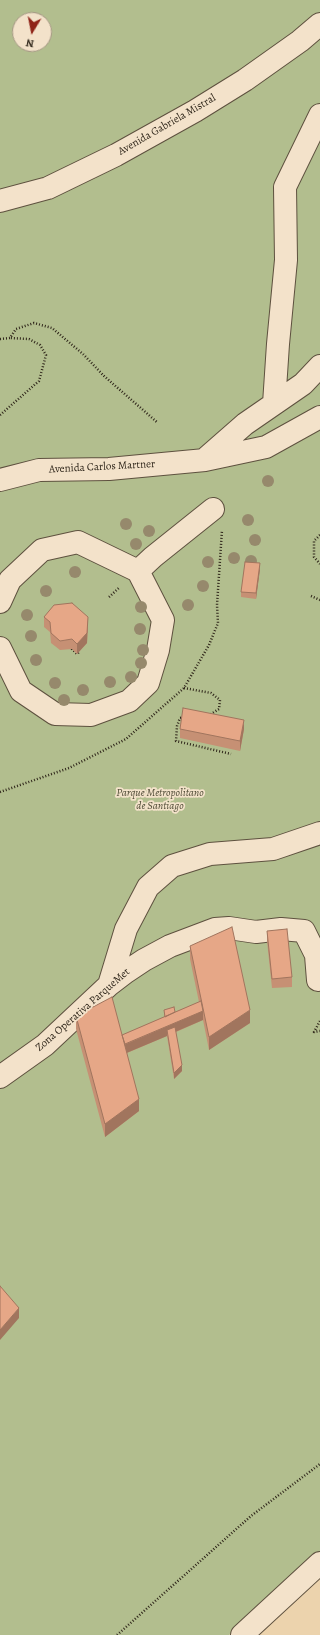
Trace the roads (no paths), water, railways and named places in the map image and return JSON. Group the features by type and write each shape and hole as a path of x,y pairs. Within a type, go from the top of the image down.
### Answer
{"street":[{"name":"Avenida Gabriela Mistral","path":"0,201 48,188 116,155 195,111 245,80 300,41 320,24"},
{"path":"274,404 286,260 285,187 320,115"},
{"path":"204,460 245,424 303,384 320,366"},
{"name":"Avenida Carlos Martner","path":"0,480 39,470 110,468 204,460 266,447 320,418"},
{"path":"138,571 153,557 213,509"},
{"path":"0,602 10,580 42,550 78,542 138,571 163,620 158,650 148,683 129,701 91,715 55,714 21,691 0,648"},
{"path":"109,985 126,929 148,887 172,866 210,854 273,849 320,833"},
{"name":"Zona Operativa ParqueMet","path":"0,1076 45,1045 109,985 144,960 170,946 215,929 229,928 251,932 281,929 304,931 316,955 318,980"},
{"path":"247,1631 320,1562"}],"park label":[{"name":"Parque Metropolitano de Santiago","path":"160,799"}]}
